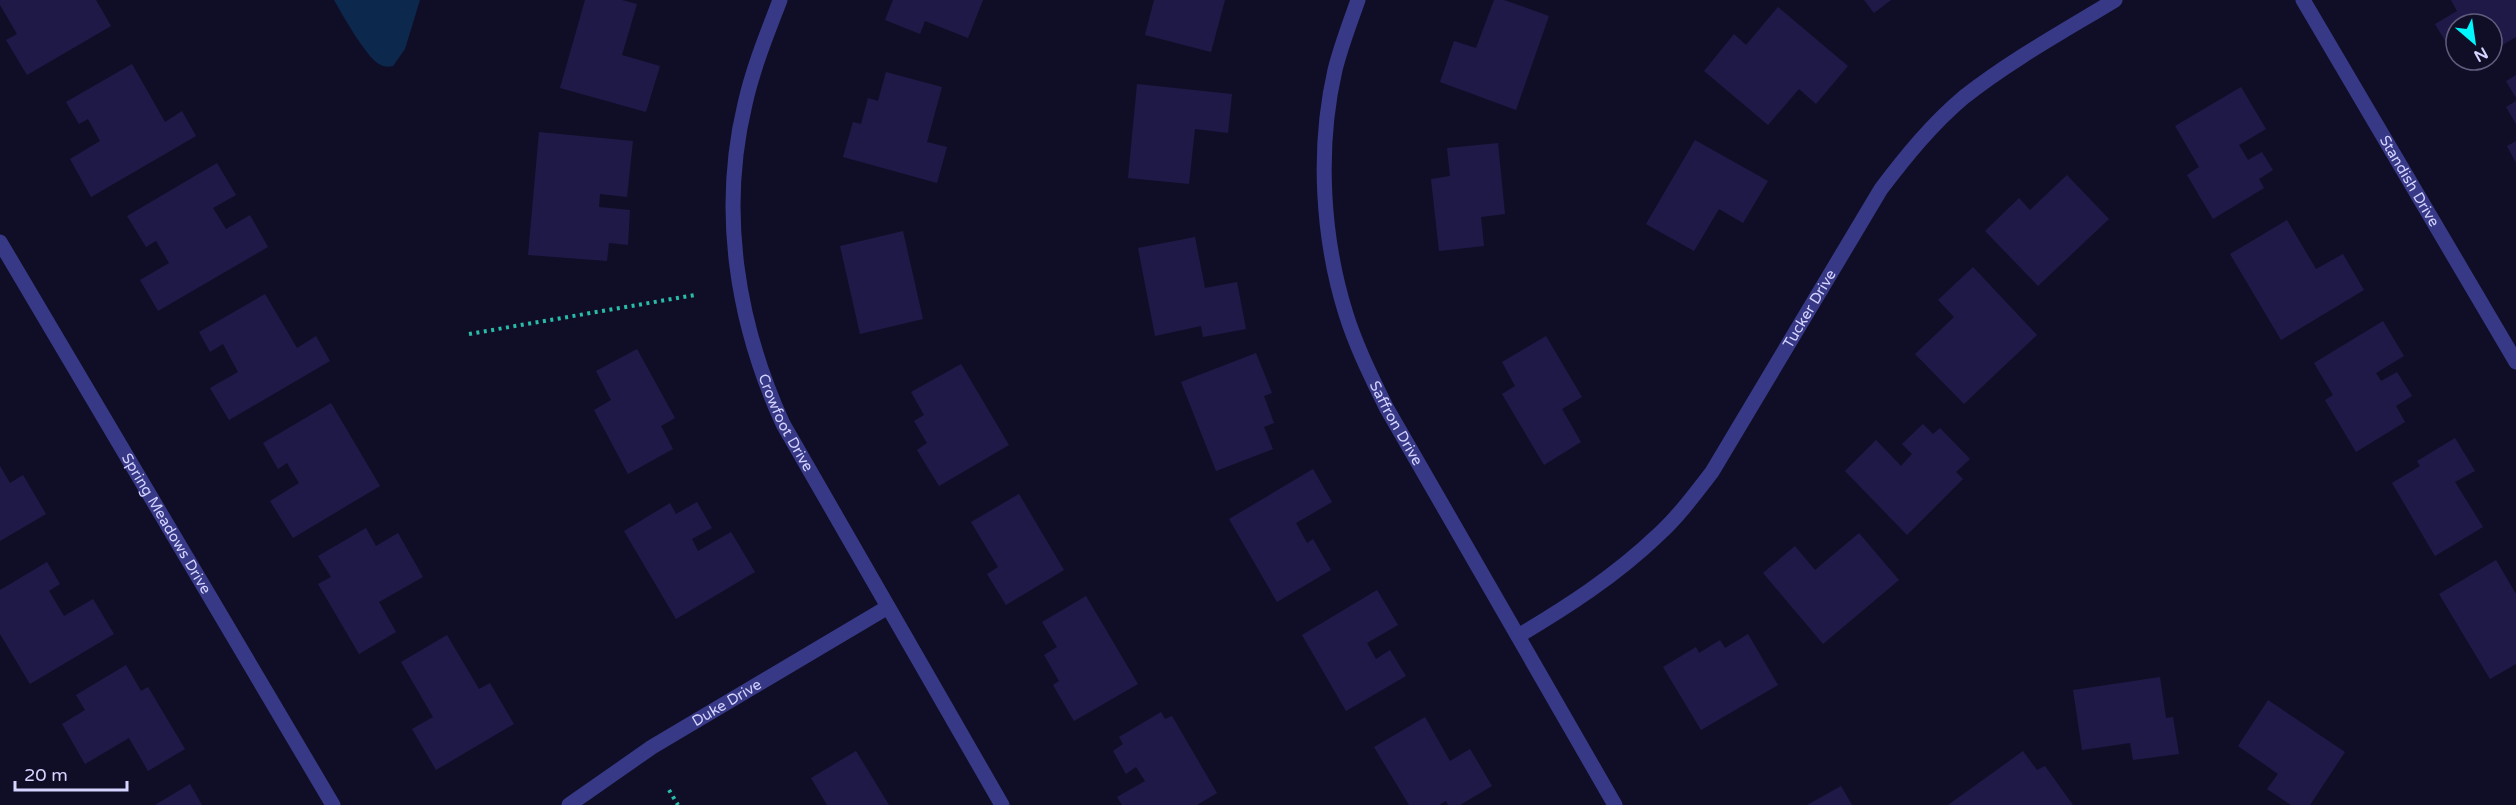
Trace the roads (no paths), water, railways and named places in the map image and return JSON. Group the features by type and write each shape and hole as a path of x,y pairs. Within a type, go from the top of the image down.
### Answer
{"street":[{"name":"Crowfoot Drive","path":"780,0 753,72 744,105 736,155 733,202 734,254 742,304 764,382 783,423 1002,805"},
{"name":"Saffron Drive","path":"1358,0 1336,69 1328,127 1326,215 1334,267 1346,314 1362,358 1386,407 1615,805"},
{"name":"Tucker Drive","path":"1518,636 1598,586 1659,535 1688,503 1712,472 1881,189 1905,157 1939,120 1964,97 2003,69 2115,0"},
{"name":"Standish Drive","path":"2302,0 2516,362"},
{"name":"Spring Meadows Drive","path":"0,242 333,805"},
{"name":"Duke Drive","path":"569,805 652,747 888,607"}],"water":[{"path":"334,0 420,0 405,49 393,66 383,66 374,60 355,35"}]}
